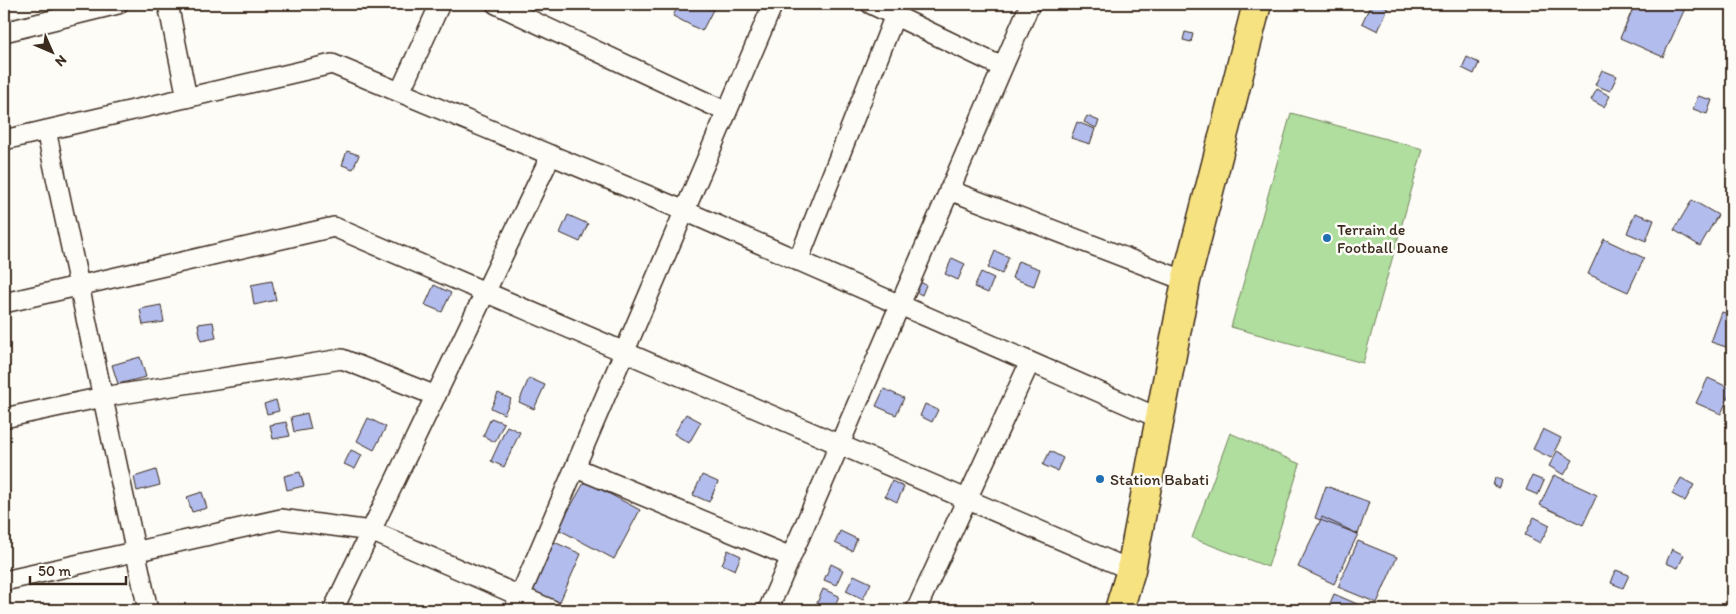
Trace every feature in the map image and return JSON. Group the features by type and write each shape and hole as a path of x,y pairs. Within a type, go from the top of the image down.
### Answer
{"highway":[{"path":"1119,610 1131,570 1186,281 1257,4"}],"street":[{"path":"4,32 67,10 118,4"},
{"path":"168,4 187,98"},
{"path":"400,92 440,4"},
{"path":"496,4 728,112"},
{"path":"517,604 773,4"},
{"path":"871,4 1002,67"},
{"path":"768,610 1030,4"},
{"path":"798,261 895,15"},
{"path":"4,140 332,64 685,211 1160,418"},
{"path":"46,130 148,610"},
{"path":"333,610 551,155"},
{"path":"949,190 1186,281"},
{"path":"4,303 334,227 1131,570"},
{"path":"4,418 103,397 342,359 436,396"},
{"path":"916,610 1030,362"},
{"path":"576,468 791,557"},
{"path":"4,581 281,519 371,531 517,604 552,610"}],"green space":[{"name":"Terrain de Football Douane","path":"1291,113 1423,149 1363,363 1231,327"},
{"path":"1230,433 1300,464 1268,567 1192,538"}],"building":[{"path":"679,4 716,4 702,31 673,16"},
{"path":"1371,4 1379,4 1388,8 1378,31 1362,23"},
{"path":"1635,4 1687,4 1663,57 1620,38"},
{"path":"1185,32 1193,34 1191,42 1183,40"},
{"path":"1467,57 1479,63 1474,74 1462,68"},
{"path":"1602,70 1617,76 1610,91 1595,85"},
{"path":"1597,89 1610,96 1604,107 1591,100"},
{"path":"1698,96 1712,100 1707,114 1693,109"},
{"path":"1087,116 1099,121 1096,128 1084,122"},
{"path":"1077,122 1095,129 1090,144 1071,138"},
{"path":"347,151 359,155 353,169 342,165"},
{"path":"1692,200 1718,215 1700,246 1674,230"},
{"path":"1635,213 1654,220 1646,241 1627,233"},
{"path":"568,215 588,224 580,242 560,233"},
{"path":"1604,239 1644,258 1628,292 1588,274"},
{"path":"995,251 1009,257 1002,274 988,268"},
{"path":"952,258 965,264 958,280 945,274"},
{"path":"1018,261 1040,269 1034,286 1012,278"},
{"path":"981,272 994,278 988,293 974,287"},
{"path":"272,281 276,300 254,305 251,285"},
{"path":"918,281 926,285 922,295 914,291"},
{"path":"434,285 451,293 442,312 425,305"},
{"path":"161,305 164,322 143,325 140,309"},
{"path":"1722,312 1732,315 1732,349 1711,342"},
{"path":"213,322 216,338 201,341 198,324"},
{"path":"140,357 146,377 118,384 112,365"},
{"path":"529,378 545,385 534,409 519,402"},
{"path":"1708,378 1732,389 1721,414 1696,403"},
{"path":"884,389 904,398 896,415 876,406"},
{"path":"498,393 511,399 504,414 491,408"},
{"path":"276,400 279,411 267,414 264,404"},
{"path":"925,404 938,410 932,422 920,416"},
{"path":"307,413 311,429 294,432 291,417"},
{"path":"686,414 701,422 689,443 674,434"},
{"path":"368,418 386,427 374,450 357,441"},
{"path":"491,418 504,423 495,442 483,436"},
{"path":"286,422 290,436 273,439 270,425"},
{"path":"507,426 520,432 504,467 491,461"},
{"path":"1543,429 1561,438 1551,458 1533,449"},
{"path":"351,450 362,455 355,469 344,464"},
{"path":"1050,451 1063,458 1057,471 1043,465"},
{"path":"1557,451 1573,460 1564,475 1549,466"},
{"path":"156,470 160,485 137,491 134,477"},
{"path":"300,472 304,486 287,490 284,476"},
{"path":"702,475 718,482 709,502 693,495"},
{"path":"1554,475 1597,495 1583,525 1540,505"},
{"path":"1532,476 1544,481 1538,495 1526,490"},
{"path":"1495,478 1502,480 1500,488 1493,486"},
{"path":"1681,478 1694,485 1685,501 1672,494"},
{"path":"585,481 640,510 614,559 558,529"},
{"path":"892,481 904,487 897,502 885,496"},
{"path":"1326,486 1369,502 1358,534 1315,518"},
{"path":"202,492 207,508 192,512 187,497"},
{"path":"1322,517 1358,534 1334,584 1298,567"},
{"path":"1534,517 1550,525 1540,543 1525,535"},
{"path":"840,531 857,539 852,551 835,543"},
{"path":"552,541 581,554 558,606 529,594"},
{"path":"1358,541 1397,557 1377,603 1338,587"},
{"path":"1672,549 1684,555 1678,568 1666,563"},
{"path":"728,550 741,556 735,570 722,564"},
{"path":"831,564 843,570 836,585 824,580"},
{"path":"1616,570 1629,575 1623,588 1611,583"},
{"path":"854,575 871,583 863,599 846,591"},
{"path":"823,589 839,596 833,610 814,610"},
{"path":"1334,594 1371,610 1327,610"}],"place":[{"name":"Terrain de Football Douane","path":"1327,238"},
{"name":"Station Babati","path":"1100,479"}]}
